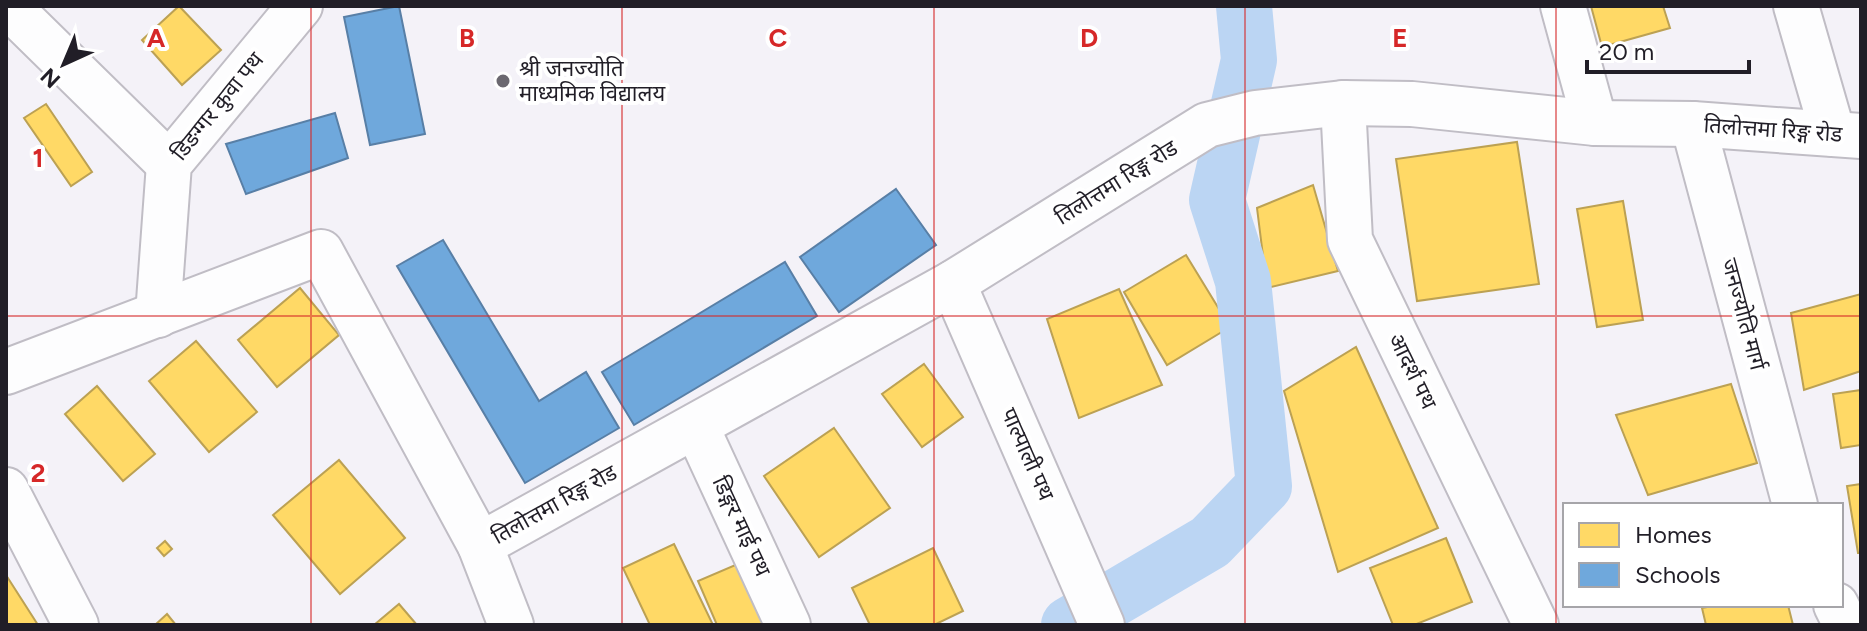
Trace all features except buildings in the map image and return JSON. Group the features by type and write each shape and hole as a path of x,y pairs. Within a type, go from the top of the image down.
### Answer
{"street":[{"path":"8,6 169,164"},
{"name":"डिङग्गर कुवा पथ","path":"158,315 169,164 300,6"},
{"path":"1563,6 1595,123"},
{"path":"1796,6 1847,135"},
{"name":"तिलोत्तमा रिङ्ग रोड","path":"6,372 321,252 480,545 953,283 1207,125 1255,113 1343,103 1412,104 1595,123 1693,124 1847,135"},
{"name":"आदर्श पथ","path":"1343,103 1350,240 1536,625"},
{"name":"जनज्योति मार्ग","path":"1693,124 1794,503"},
{"name":"पाल्पाली पथ","path":"953,283 1102,625"},
{"name":"डिङ्गर माई पथ","path":"696,426 788,625"},
{"path":"6,490 76,625"},
{"path":"480,545 511,625"},
{"path":"1837,607 1846,625"}],"waterway":[{"path":"1069,625 1210,542 1264,486 1243,281 1217,200 1249,60 1244,6"}],"place":[{"name":"श्री जनज्योति माध्यमिक विद्यालय","path":"503,81"}]}
